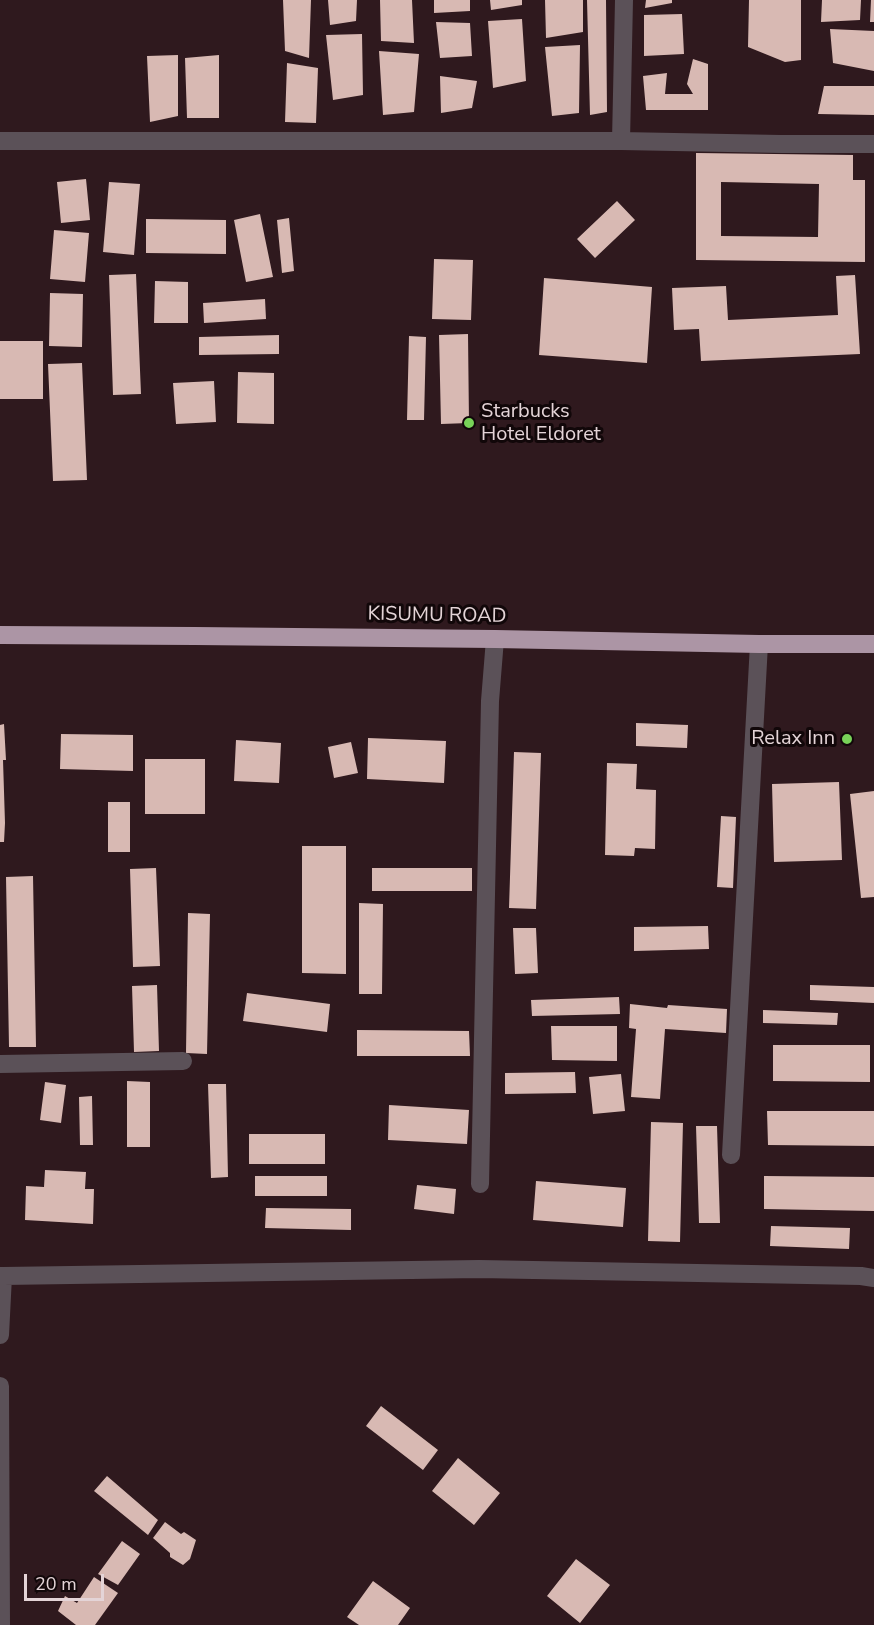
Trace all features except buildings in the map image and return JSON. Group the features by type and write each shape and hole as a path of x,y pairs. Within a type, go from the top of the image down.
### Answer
{"highway":[{"name":"KISUMU ROAD","path":"0,635 874,644"}],"street":[{"path":"621,141 624,0"},
{"path":"0,141 621,141 874,144"},
{"path":"480,1184 490,701 495,639"},
{"path":"731,1155 759,644"},
{"path":"0,1064 183,1061"},
{"path":"0,1335 2,1276 479,1269 874,1278"},
{"path":"0,1386 2,1625"}],"place":[{"name":"Starbucks Hotel Eldoret","path":"469,423"},
{"name":"Relax Inn","path":"847,739"}]}
